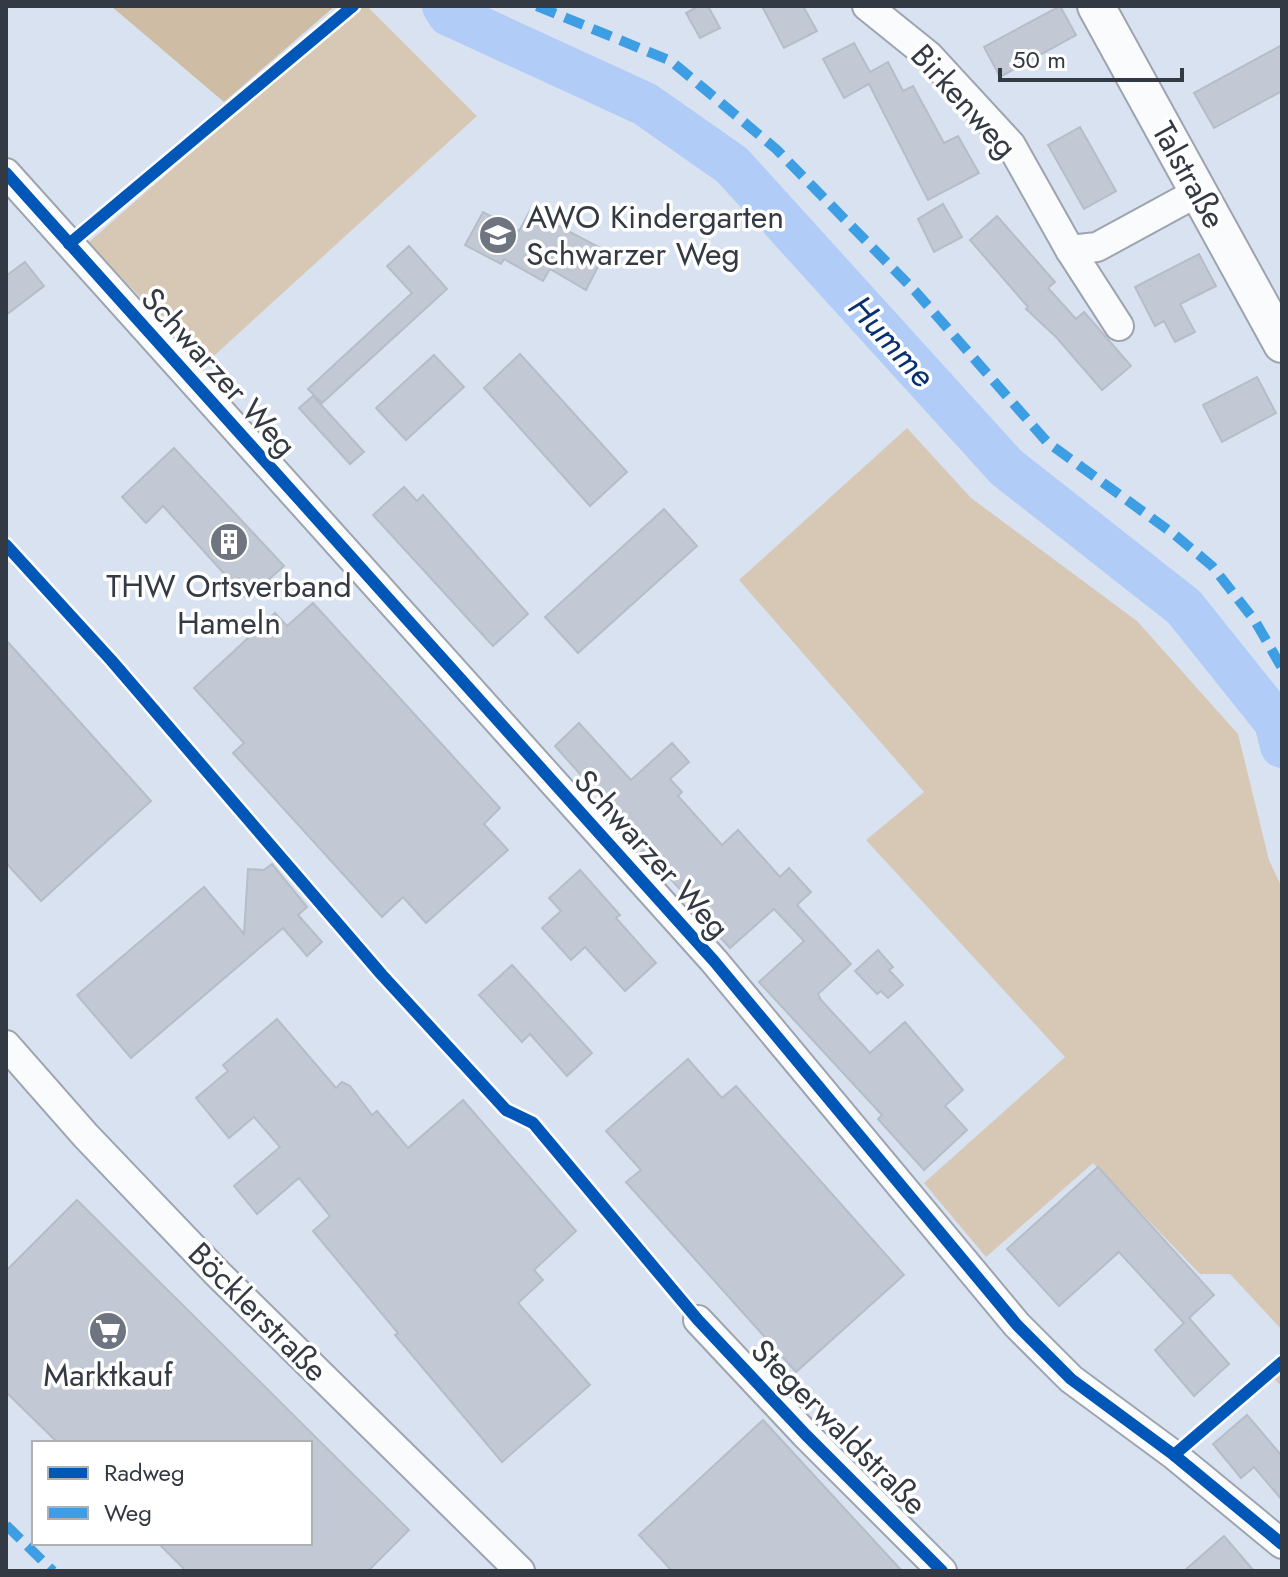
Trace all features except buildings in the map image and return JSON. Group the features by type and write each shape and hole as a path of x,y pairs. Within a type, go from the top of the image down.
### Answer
{"street":[{"name":"Birkenweg","path":"867,6 929,56 1011,145 1070,250 1119,326"},
{"name":"Talstraße","path":"1096,6 1282,344"},
{"name":"Schwarzer Weg","path":"6,173 714,961 1017,1325 1071,1379 1174,1455 1282,1544"},
{"path":"1070,250 1097,247 1198,192"},
{"name":"Böcklerstraße","path":"6,1045 86,1136 216,1272 520,1571"},
{"name":"Stegerwaldstraße","path":"698,1320 806,1435 942,1571"}],"shaded area":[{"path":"111,6 335,6 224,102"},
{"path":"358,6 367,6 477,116 205,364 88,243"},
{"path":"907,428 971,498 1137,621 1238,734 1269,860 1282,888 1282,1330 1230,1274 1200,1274 1093,1163 986,1257 924,1183 1065,1057 866,840 924,792 739,580"},
{"path":"1282,1353 1282,1387 1264,1369"}],"waterway":[{"name":"Humme","path":"444,6 449,14 645,104 732,165 1006,467 1184,607 1276,722 1282,746"}],"marked path":[{"path":"537,6 671,61 776,149 915,291 1047,442 1175,535 1212,566 1255,621 1282,668"},
{"path":"6,1525 53,1571"}],"cycle path":[{"path":"69,244 353,6"},
{"path":"6,173 714,961 1017,1325 1071,1379 1174,1455 1282,1544"},
{"path":"6,545 111,660 382,975 506,1110 533,1123 698,1320 806,1435 942,1571"},
{"path":"1174,1455 1282,1362"}],"place":[{"name":"AWO Kindergarten Schwarzer Weg","path":"498,235"},
{"name":"THW Ortsverband Hameln","path":"229,542"},
{"name":"Marktkauf","path":"108,1331"}]}
